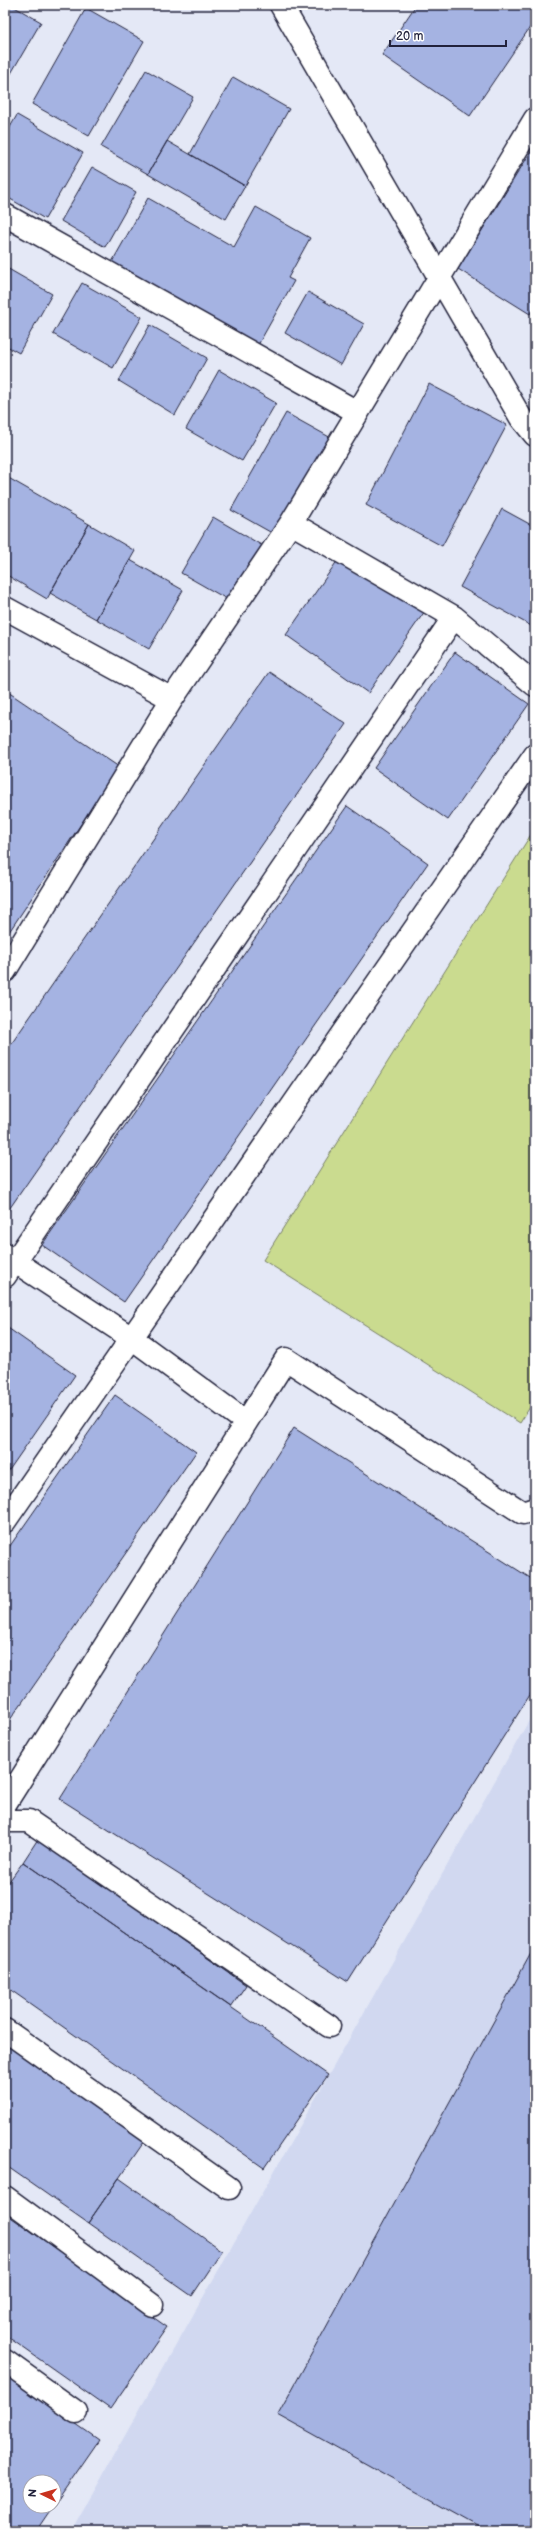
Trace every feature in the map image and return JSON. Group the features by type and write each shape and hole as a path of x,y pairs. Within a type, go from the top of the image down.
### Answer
{"street":[{"path":"281,5 521,418 535,435"},
{"path":"5,971 172,699 291,523 535,119"},
{"path":"5,215 358,412"},
{"path":"291,523 454,617 535,685"},
{"path":"5,608 172,699"},
{"path":"246,1422 132,1340 8,1264 454,617"},
{"path":"5,1521 132,1340 535,755"},
{"path":"5,1804 286,1359 523,1513 535,1509"},
{"path":"5,1821 29,1821 329,2026"},
{"path":"5,2030 229,2188"},
{"path":"5,2197 152,2305"},
{"path":"5,2361 76,2412"}],"shaded area":[{"path":"535,1710 535,2531 71,2531"}],"green space":[{"path":"535,828 535,1399 520,1423 263,1260"}],"building":[{"path":"5,5 11,5 41,22 6,82"},
{"path":"416,5 535,5 535,20 470,116 382,55"},
{"path":"86,8 144,41 89,136 32,104"},
{"path":"146,70 193,97 148,174 101,147"},
{"path":"233,77 289,109 245,186 190,154"},
{"path":"17,115 83,153 45,219 5,196 5,136"},
{"path":"167,141 245,186 226,219 148,174"},
{"path":"535,145 535,306 530,314 458,269"},
{"path":"92,167 136,192 105,247 61,221"},
{"path":"148,198 234,247 256,207 310,238 288,278 294,281 258,345 112,262"},
{"path":"5,267 52,294 19,353 5,345"},
{"path":"82,283 142,317 113,368 53,334"},
{"path":"308,292 364,324 341,365 285,333"},
{"path":"150,325 207,358 175,415 119,381"},
{"path":"219,370 276,403 242,461 186,429"},
{"path":"429,384 507,425 442,546 366,505"},
{"path":"286,413 333,439 279,537 231,510"},
{"path":"5,476 89,524 47,599 5,574"},
{"path":"502,509 535,527 535,628 460,587"},
{"path":"213,517 263,546 232,602 181,573"},
{"path":"89,524 135,551 96,619 50,593"},
{"path":"342,554 425,611 368,693 286,635"},
{"path":"130,560 183,590 149,649 96,619"},
{"path":"455,652 529,704 448,820 374,768"},
{"path":"269,672 346,724 5,1215 5,1053"},
{"path":"5,690 119,767 5,938"},
{"path":"347,806 428,863 124,1302 42,1245"},
{"path":"5,1326 75,1375 5,1476"},
{"path":"115,1395 196,1452 5,1727 5,1553"},
{"path":"294,1428 535,1581 535,1687 348,1982 60,1799"},
{"path":"38,1839 246,1985 231,2007 23,1862"},
{"path":"23,1862 328,2075 264,2168 5,1986 5,1887"},
{"path":"535,1946 535,2531 487,2531 278,2415"},
{"path":"5,2041 146,2139 88,2223 5,2165"},
{"path":"119,2178 222,2251 192,2296 88,2223"},
{"path":"5,2213 167,2327 110,2409 5,2335"},
{"path":"5,2374 99,2440 62,2493 62,2474 22,2474 22,2514 48,2514 36,2531 5,2531"}]}
